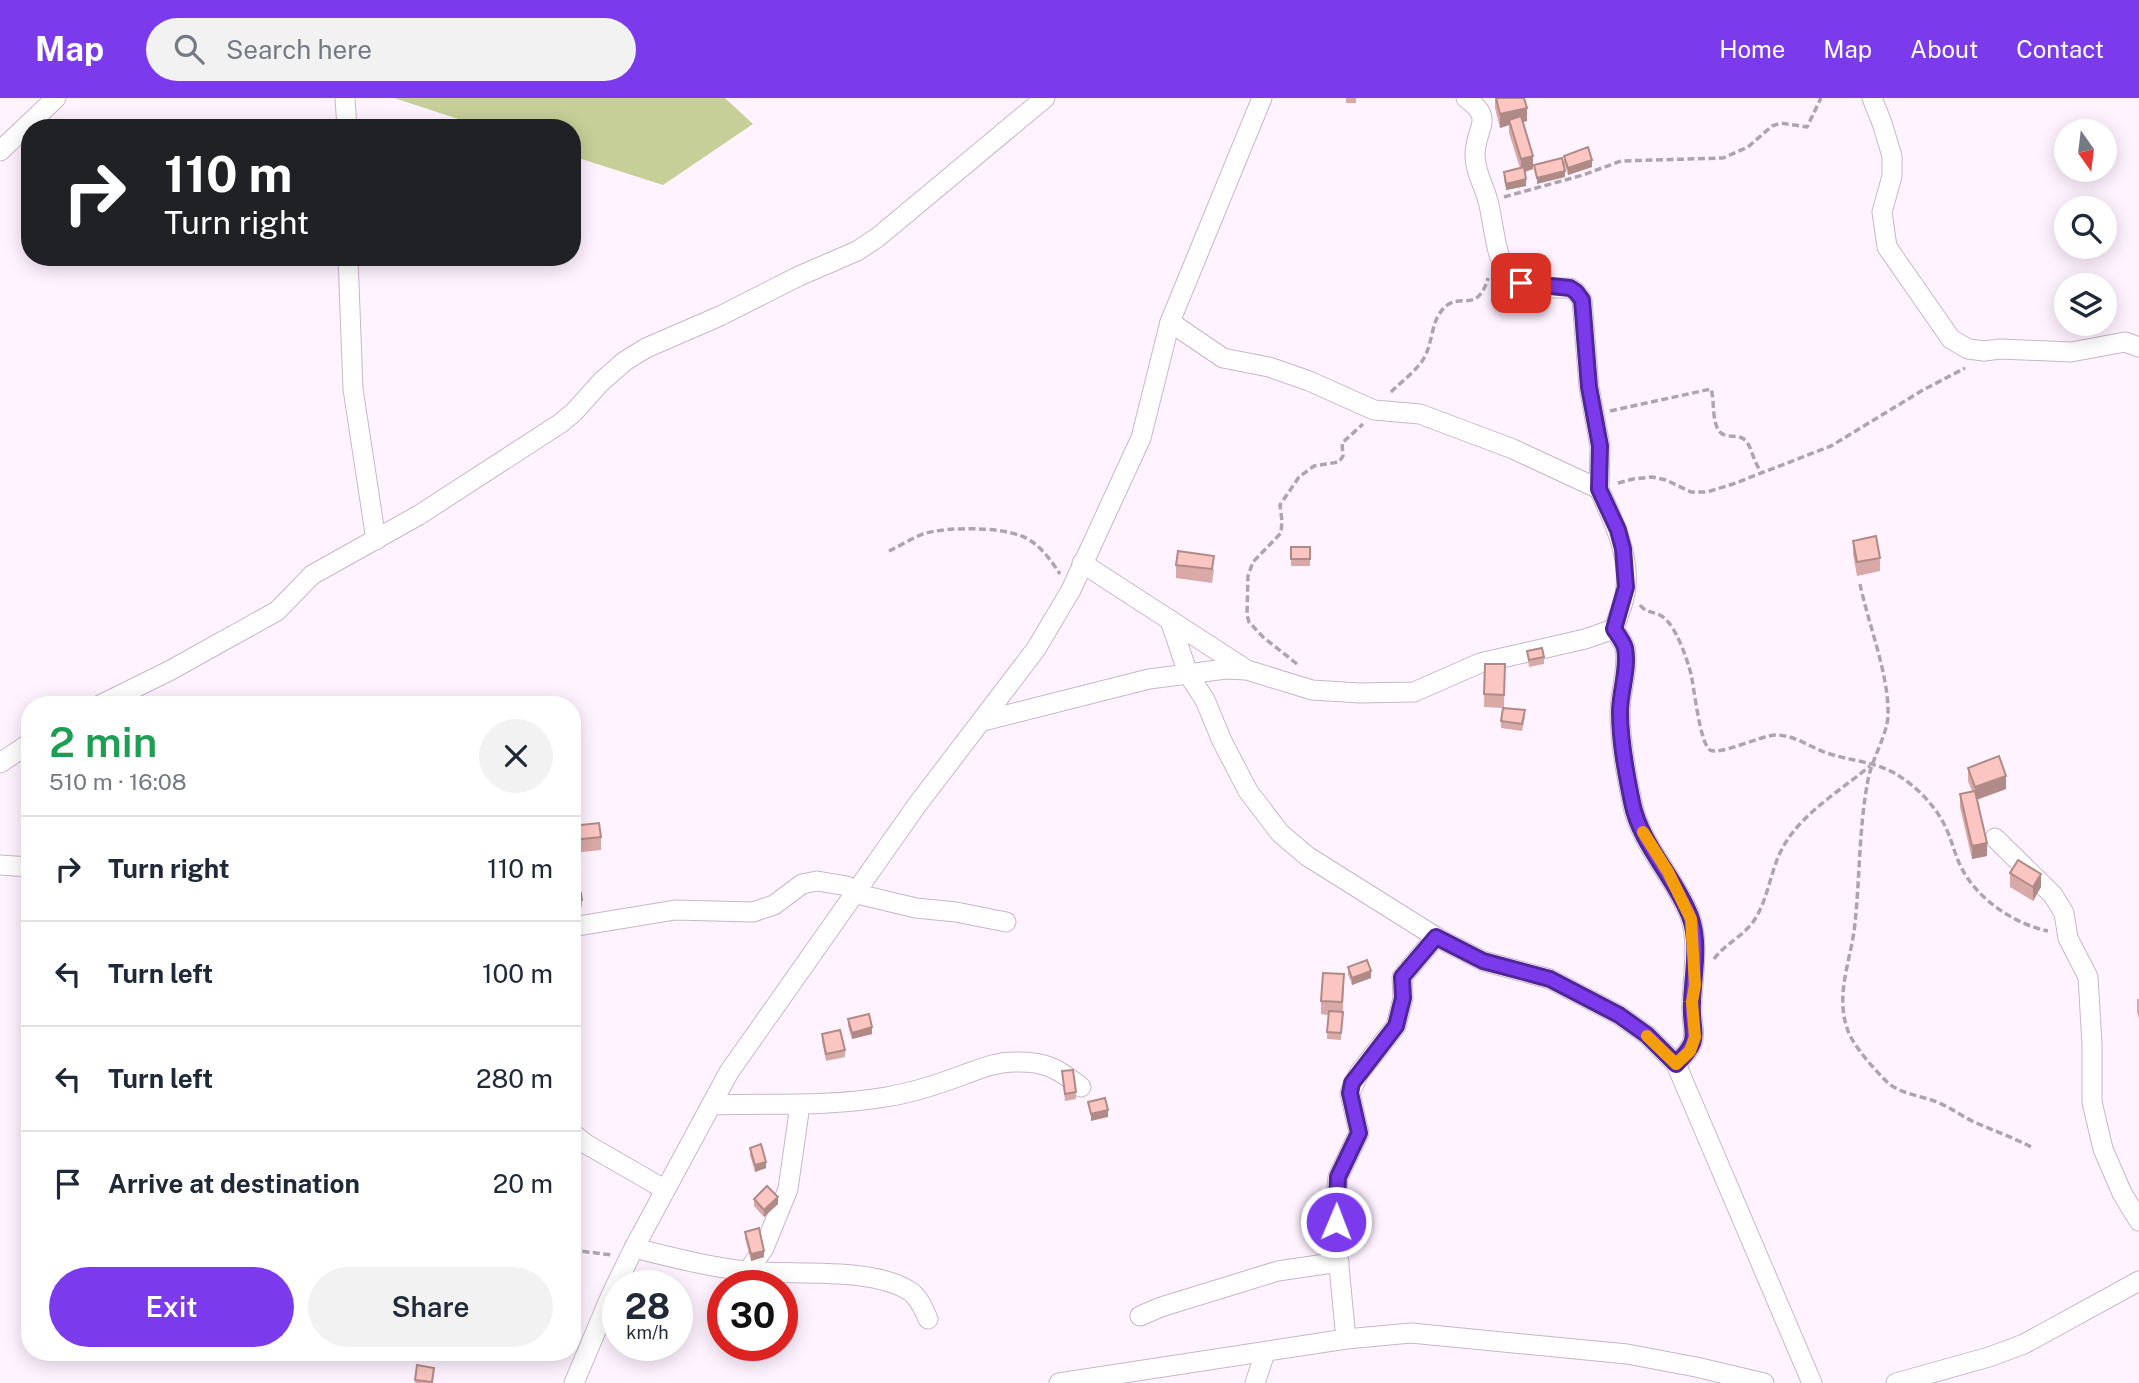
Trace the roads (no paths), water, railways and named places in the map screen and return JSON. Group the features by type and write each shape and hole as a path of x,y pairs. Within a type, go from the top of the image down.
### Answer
{"street":[{"path":"34,119 56,98"},
{"path":"345,98 346,119"},
{"path":"118,696 277,611 313,575 465,487 561,423 601,382 635,355 857,251 878,237 1045,98"},
{"path":"573,1383 664,1189 729,1072 917,805 1036,649 1071,590 1141,438 1170,322 1262,98"},
{"path":"1466,98 1479,109 1482,116 1483,126 1476,143 1475,161 1489,202 1497,246 1513,279 1535,286 1570,288 1580,296 1593,414 1600,446 1599,489 1618,530 1623,549 1626,587 1614,629 1625,646 1620,711 1632,802 1643,834 1668,872 1691,919 1695,1037 1690,1051 1676,1064"},
{"path":"1872,98 1892,156 1892,176 1882,212 1887,247 1951,339 1968,349 1984,351 2000,349 2071,352 2126,342 2139,347"},
{"path":"0,151 21,131"},
{"path":"348,266 353,389 376,540"},
{"path":"1170,322 1223,358 1269,368 1309,381 1374,410 1420,414 1513,449 1599,489"},
{"path":"1082,563 1247,670"},
{"path":"1170,620 1188,674 1205,701 1212,722 1248,791 1280,833 1307,856 1436,937 1483,961 1550,979 1607,1009 1647,1035 1676,1064 1742,1225 1812,1383"},
{"path":"983,721 1149,679 1226,668 1247,670 1312,690 1413,692 1480,663 1586,639 1614,629"},
{"path":"0,763 21,749"},
{"path":"1995,838 2053,895 2064,913 2068,938 2088,977 2092,1102 2100,1137 2122,1193 2139,1221"},
{"path":"0,865 21,866"},
{"path":"581,926 675,910 753,912 774,905 802,884 817,881 847,886 854,892 916,908 956,912 1006,922"},
{"path":"1346,1339 1336,1198 1338,1177 1359,1133 1350,1093 1352,1083 1396,1026 1403,998 1402,977 1436,937"},
{"path":"711,1105 800,1105 887,1097 962,1076 996,1063 1014,1062 1049,1065 1081,1087"},
{"path":"749,1270 764,1248 788,1189 800,1105"},
{"path":"581,1140 664,1189"},
{"path":"632,1254 741,1270"},
{"path":"1140,1316 1278,1271 1339,1262"},
{"path":"798,1272 867,1278 896,1285 911,1292 920,1301 928,1320"},
{"path":"1896,1383 1989,1357 2024,1343 2139,1281"},
{"path":"1059,1383 1346,1339 1411,1333 1627,1354 1762,1383"},
{"path":"1255,1383 1265,1353"}]}
